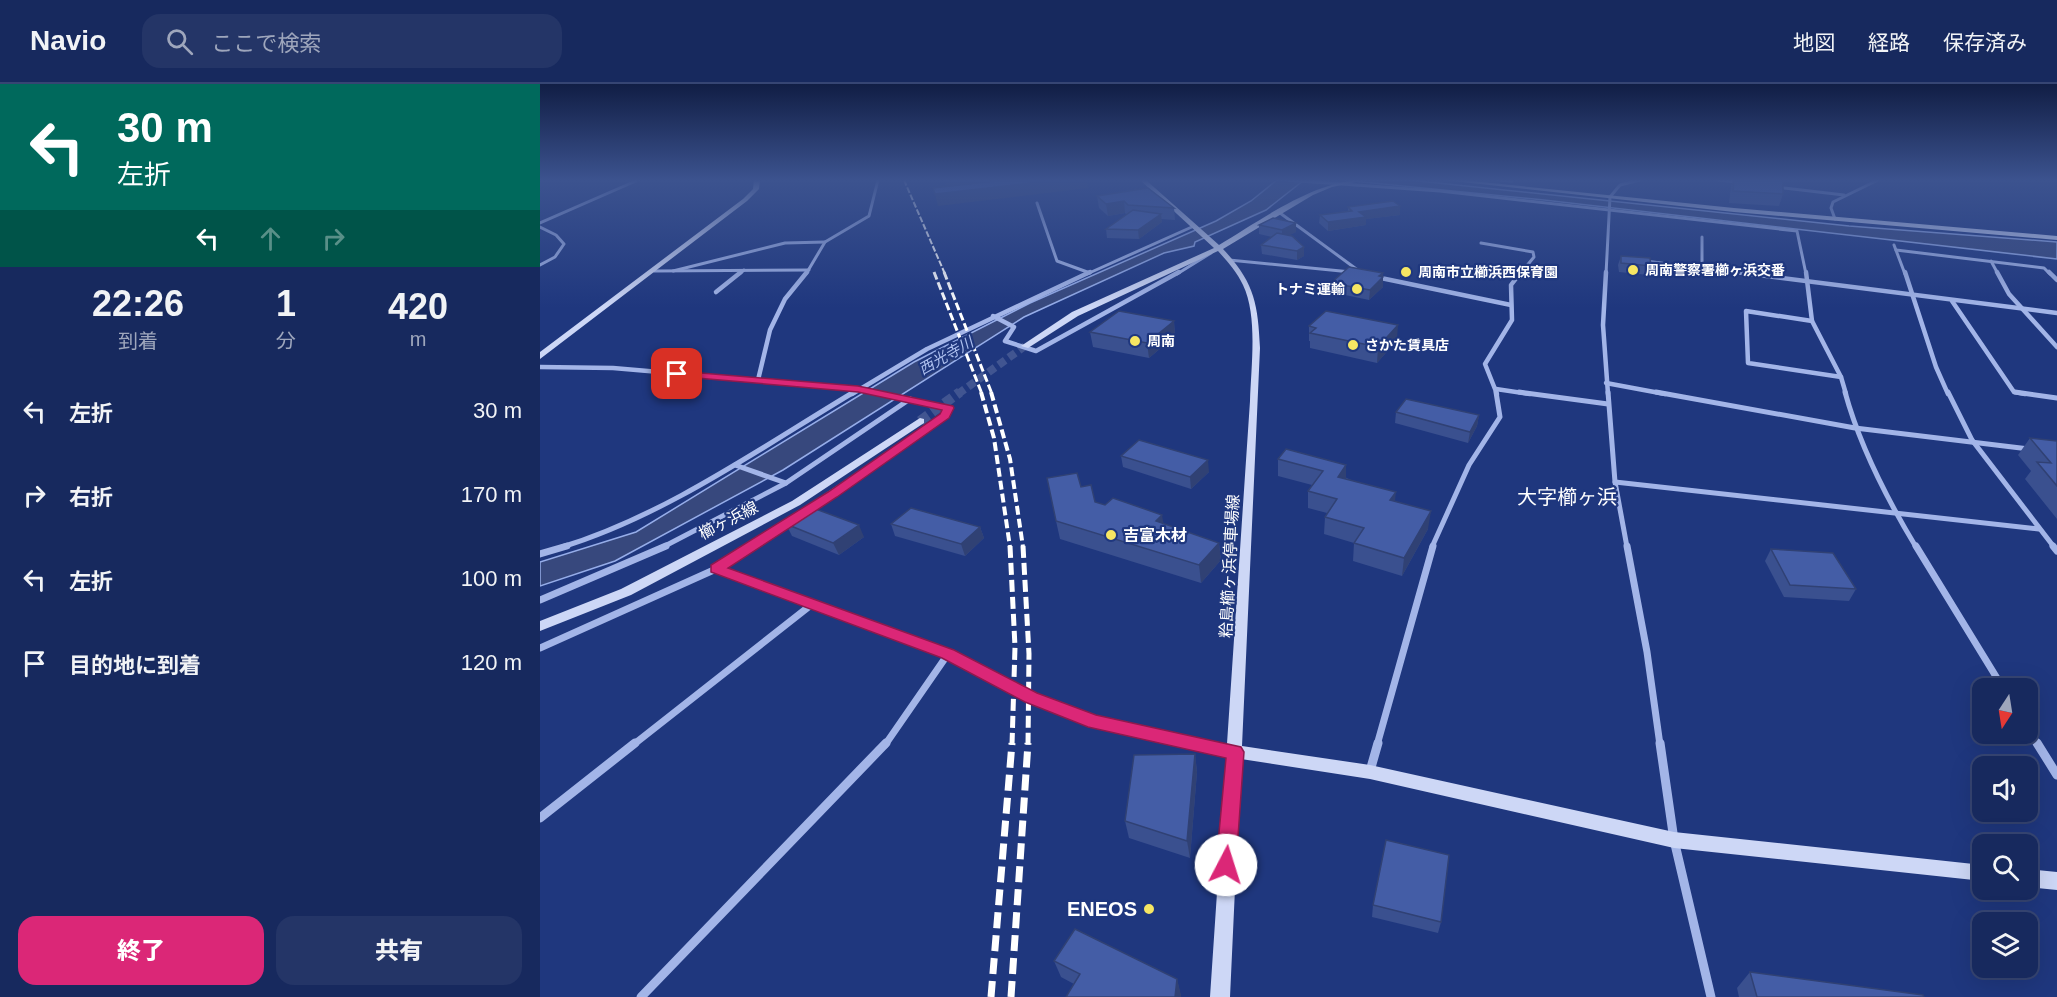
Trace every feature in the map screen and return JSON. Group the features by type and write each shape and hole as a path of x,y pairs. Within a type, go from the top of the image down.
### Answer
{"street":[{"path":"540,356 716,223"},
{"path":"673,271 785,243 825,242 860,223"},
{"path":"1044,223 1057,261 1090,274"},
{"name":"粭島櫛ヶ浜停車場線","path":"1190,223 1228,260 1247,285 1254,306 1255,376 1235,752 1224,888 1220,997"},
{"path":"1025,346 1075,314 1260,223"},
{"path":"1228,260 1363,274 1293,223"},
{"path":"1610,223 1603,325 1615,482 1647,652 1674,840 1712,997"},
{"path":"1726,223 1797,231 1808,281 1812,321 1840,377 1855,428 1896,514 1997,678"},
{"path":"1872,223 2053,240"},
{"path":"540,225 556,235 564,244 555,257 540,265"},
{"path":"540,554 603,535 645,516 735,465 858,389 993,316 1194,226"},
{"path":"1702,237 1702,268"},
{"path":"758,380 771,334 770,330 777,313 790,292 809,270 825,242"},
{"path":"1370,772 1431,548 1469,465 1500,417 1496,389 1485,364 1491,352 1509,330 1513,315 1511,285 1534,257 1533,252 1481,243"},
{"path":"993,316 1014,327 1005,341 1036,351 1098,315 1184,271 1213,245"},
{"path":"1894,245 1914,296 1936,367 1972,440 2057,551"},
{"path":"1896,250 2044,268 2057,280"},
{"path":"1644,261 2057,313"},
{"path":"1991,261 2004,287 2057,347"},
{"path":"716,292 744,270"},
{"path":"654,271 809,270"},
{"path":"1374,276 1511,305"},
{"path":"1952,301 2014,393 2057,398"},
{"path":"1812,321 1746,310 1748,363 1840,377"},
{"path":"540,367 613,368 858,389 949,408 945,416 832,495 716,569 540,648"},
{"path":"1606,383 1855,428 1972,440 2036,450"},
{"path":"1496,389 1608,404"},
{"path":"540,600 645,556 786,483 911,399"},
{"name":"櫛ヶ浜線","path":"540,626 626,592 796,503 920,421"},
{"path":"735,465 786,483"},
{"path":"1615,482 2039,529"},
{"path":"716,569 948,654 1031,697 1094,722 1235,752 1370,772 1674,840 1972,872"},
{"path":"626,592 633,606"},
{"path":"540,818 811,605"},
{"path":"641,997 882,749 948,654"},
{"path":"2038,744 2057,775"},
{"path":"2038,879 2057,881"}],"water":[{"name":"西光寺川","path":"1212,223 1238,223 1195,242 1194,246 1164,253 1024,317 783,470 615,561 540,586 540,562 636,532 914,362 1030,303"},
{"path":"1741,223 1817,223 2057,242 2057,259"}],"building":[{"path":"1115,223 1149,223 1138,230 1106,229"},
{"path":"1264,223 1296,223 1282,230 1259,225"},
{"path":"1277,233 1292,236 1304,247 1297,251 1261,245"},
{"path":"1621,256 1650,258 1651,266 1621,263"},
{"path":"1349,267 1383,273 1379,276 1383,277 1370,290 1331,283"},
{"path":"1119,311 1174,321 1147,343 1090,332"},
{"path":"1326,311 1398,325 1378,347 1310,333 1316,328 1309,326"},
{"path":"1406,399 1479,415 1470,432 1396,412"},
{"path":"2030,438 2057,441 2057,486 2037,462 2051,463"},
{"path":"1139,440 1208,460 1190,477 1121,456"},
{"path":"1286,449 1346,465 1338,477 1396,492 1390,500 1431,511 1404,558 1354,543 1364,528 1325,517 1337,499 1308,491 1323,471 1278,459"},
{"path":"1077,473 1081,487 1091,485 1095,502 1105,505 1113,498 1162,515 1156,521 1219,543 1199,565 1056,521 1047,478"},
{"path":"813,508 859,525 833,543 786,524"},
{"path":"911,508 980,527 961,544 891,524"},
{"path":"1771,549 1833,553 1856,589 1790,585"},
{"path":"1195,754 1187,841 1125,821 1134,755"},
{"path":"1386,840 1449,855 1441,922 1373,905"},
{"path":"1075,929 1177,979 1175,997 1066,997 1080,974 1054,961"},
{"path":"1750,972 1923,995 1924,997 1757,997"}],"tunnel":[{"path":"958,394 1025,346"},
{"path":"920,421 960,392"}],"railway":[{"path":"923,223 945,274"},
{"path":"934,272 982,394"},
{"path":"944,272 992,394"},
{"path":"981,392 994,438 1010,547"},
{"path":"991,392 1010,459 1023,547"},
{"path":"1010,546 1015,647 1012,745"},
{"path":"1023,546 1029,654 1028,745"},
{"path":"991,997 1012,743"},
{"path":"1011,997 1028,743"}],"place":[{"name":"周南警察署櫛ヶ浜交番","path":"1633,270"},
{"name":"周南市立櫛浜西保育園","path":"1406,272"},
{"name":"トナミ運輸","path":"1357,289"},
{"name":"周南","path":"1135,341"},
{"name":"さかた賃具店","path":"1353,345"},
{"name":"吉富木材","path":"1111,535"},
{"name":"ENEOS","path":"1149,909"}],"district":[{"name":"大字櫛ヶ浜","path":"1567,497"}],"route":[{"path":"677,374 858,389 949,408 945,416 832,495 716,569 948,654 1031,697 1094,722 1235,752 1226,865"}]}
